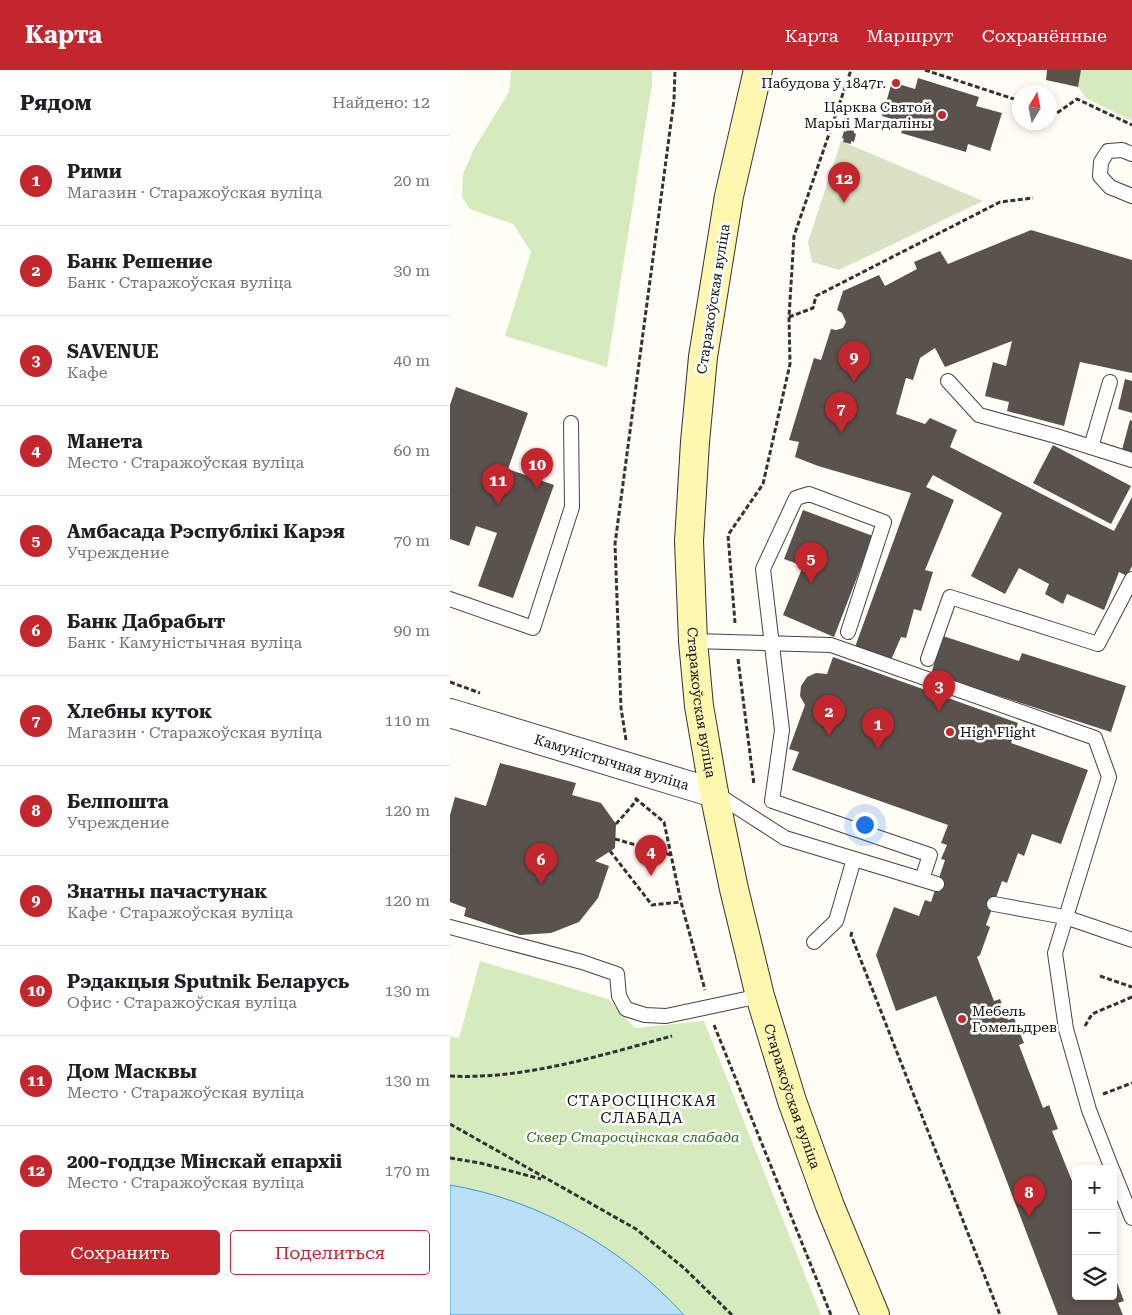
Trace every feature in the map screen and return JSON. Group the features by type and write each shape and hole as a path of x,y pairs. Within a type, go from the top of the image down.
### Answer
{"main road":[{"name":"Старажоўская вуліца","path":"758,70 729,196 703,357 695,442 689,541 693,641 699,706 714,793 734,889 760,996 792,1101 830,1206 875,1315"}],"street":[{"name":"Камуністычная вуліца","path":"450,713 714,793"}],"lane":[{"path":"1132,154 1122,150 1108,151 1101,162 1100,176 1110,187 1132,196"},
{"path":"948,381 979,415 1132,460"},
{"path":"1091,447 1110,382"},
{"path":"450,599 533,628 572,507 571,423"},
{"path":"848,632 884,522 809,494 796,498 763,569 782,730 772,801 930,854 922,879"},
{"path":"928,659 950,597 1098,644 1132,580"},
{"path":"693,641 831,645 1095,738 1109,777 1055,953 1066,1029 1089,1110 1111,1165"},
{"name":"Камуністычная вуліца","path":"714,793 784,838 937,884"},
{"path":"814,942 836,922 854,859"},
{"path":"994,904 1065,917 1132,940"},
{"path":"450,927 582,962 617,974 619,996 626,1009 645,1015 666,1016 760,996"},
{"path":"1117,1180 1132,1218"}],"path":[{"path":"627,743 621,708 615,544 674,100 676,70"},
{"path":"758,791 754,784 736,643 728,535 763,484 790,364 789,317 794,236 850,70"},
{"path":"925,70 1012,98"},
{"path":"1057,112 1077,99 1132,125"},
{"path":"789,317 812,308 816,296 1000,202 1033,198"},
{"path":"629,795 638,799 664,822 681,902 714,1025 831,1315"},
{"path":"616,824 638,799"},
{"path":"615,839 671,855"},
{"path":"610,851 652,905 681,902"},
{"path":"853,926 851,935 1000,1315"},
{"path":"1100,976 1132,987"},
{"path":"1084,1031 1092,1014 1132,997"},
{"path":"706,1027 714,1025"},
{"path":"450,1076 465,1077 545,1069 680,1034"},
{"path":"1101,1095 1132,1083"},
{"path":"450,1124 636,1229 684,1268 732,1315"},
{"path":"450,1158 480,1163 547,1180"}],"green space":[{"path":"511,70 652,70 652,84 607,367 505,336 531,252 513,224 470,209 462,197 463,174 474,149 509,92"},
{"path":"1081,70 1132,70 1132,121 1086,98 1078,87"},
{"path":"841,141 983,201 839,270 812,262 808,242"},
{"name":"Сквер Старосцінская слабада","path":"480,961 608,999 635,1028 704,1021 821,1315 684,1315 634,1269 607,1248 578,1230 516,1202 450,1185 450,1036 459,1038"}],"water":[{"path":"450,1185 516,1202 578,1230 607,1248 634,1269 684,1315 450,1315"}],"building":[{"path":"1047,70 1081,70 1078,87 1046,80"},
{"name":"Царква Святой Марыі Магдаліны","path":"918,78 979,97 976,106 1002,113 990,151 968,144 966,152 901,133 905,123 882,116 892,82 915,89"},
{"path":"847,129 854,131 856,134 854,142 851,141 851,144 843,142 844,131 846,132"},
{"path":"1031,230 1132,260 1132,373 1080,362 1064,426 1007,411 1009,402 985,396 993,362 1006,366 1012,341 945,367 935,348 920,358 913,380 906,378 896,414 925,424 930,418 957,430 950,447 1114,531 1132,497 1132,566 1127,576 1119,572 1104,610 1067,594 1063,604 1045,594 1049,584 1019,568 1005,594 971,576 1002,513 933,475 926,487 954,500 925,570 933,572 921,611 914,609 906,638 901,637 891,660 855,647 911,493 818,466 795,457 799,442 789,440 814,358 821,360 831,329 843,328 846,322 842,313 837,310 843,291 879,275 885,286 917,269 914,262 940,251 948,264"},
{"path":"1125,379 1132,381 1132,413 1118,409"},
{"path":"456,387 528,413 508,469 554,485 513,598 478,586 497,533 476,526 469,546 450,539 450,405"},
{"path":"1130,420 1132,421 1132,453 1122,450"},
{"path":"1053,445 1131,486 1111,524 1033,483"},
{"path":"803,510 873,536 834,637 783,615 803,566 784,559"},
{"path":"943,636 1019,661 1022,653 1126,686 1111,732 931,674"},
{"path":"833,657 1018,723 1011,743 1088,770 1061,844 1032,834 1024,856 1018,853 1007,883 1002,881 986,925 990,927 980,955 977,957 994,1001 1000,999 1008,1020 1014,1018 1024,1043 1019,1045 1043,1108 1049,1105 1058,1129 1052,1131 1072,1181 1072,1300 1117,1300 1117,1283 1124,1301 1118,1303 1123,1315 1058,1315 936,996 896,1011 876,955 894,907 919,916 925,900 931,902 945,860 941,859 947,845 941,843 948,825 792,770 799,752 789,749 805,705 800,696 801,686 807,677 816,673 827,674"},
{"path":"500,763 576,783 572,795 601,803 616,824 615,848 595,861 609,866 598,898 579,922 551,933 520,935 464,916 466,908 450,902 450,815 455,797 486,806"}],"place":[{"name":"Пабудова ў 1847г.","path":"896,83"},
{"name":"Царква Святой Марыі Магдаліны","path":"942,115"},
{"name":"200-годдзе Мінскай епархіі","path":"844,203"},
{"name":"Знатны пачастунак","path":"854,382"},
{"name":"Хлебны куток","path":"841,433"},
{"name":"Рэдакцыя Sputnik Беларусь","path":"537,489"},
{"name":"Дом Масквы","path":"498,505"},
{"name":"Амбасада Рэспублікі Карэя","path":"811,583"},
{"name":"SAVENUE","path":"939,711"},
{"name":"High Flight","path":"950,732"},
{"name":"Банк Решение","path":"829,736"},
{"name":"Рими","path":"878,749"},
{"name":"Манета","path":"651,876"},
{"name":"Банк Дабрабыт","path":"541,884"},
{"name":"Мебель Гомельдрев","path":"962,1019"},
{"name":"Белпошта","path":"1029,1217"}],"district":[{"name":"СТАРОСЦІНСКАЯ СЛАБАДА","path":"642,1110"}]}
